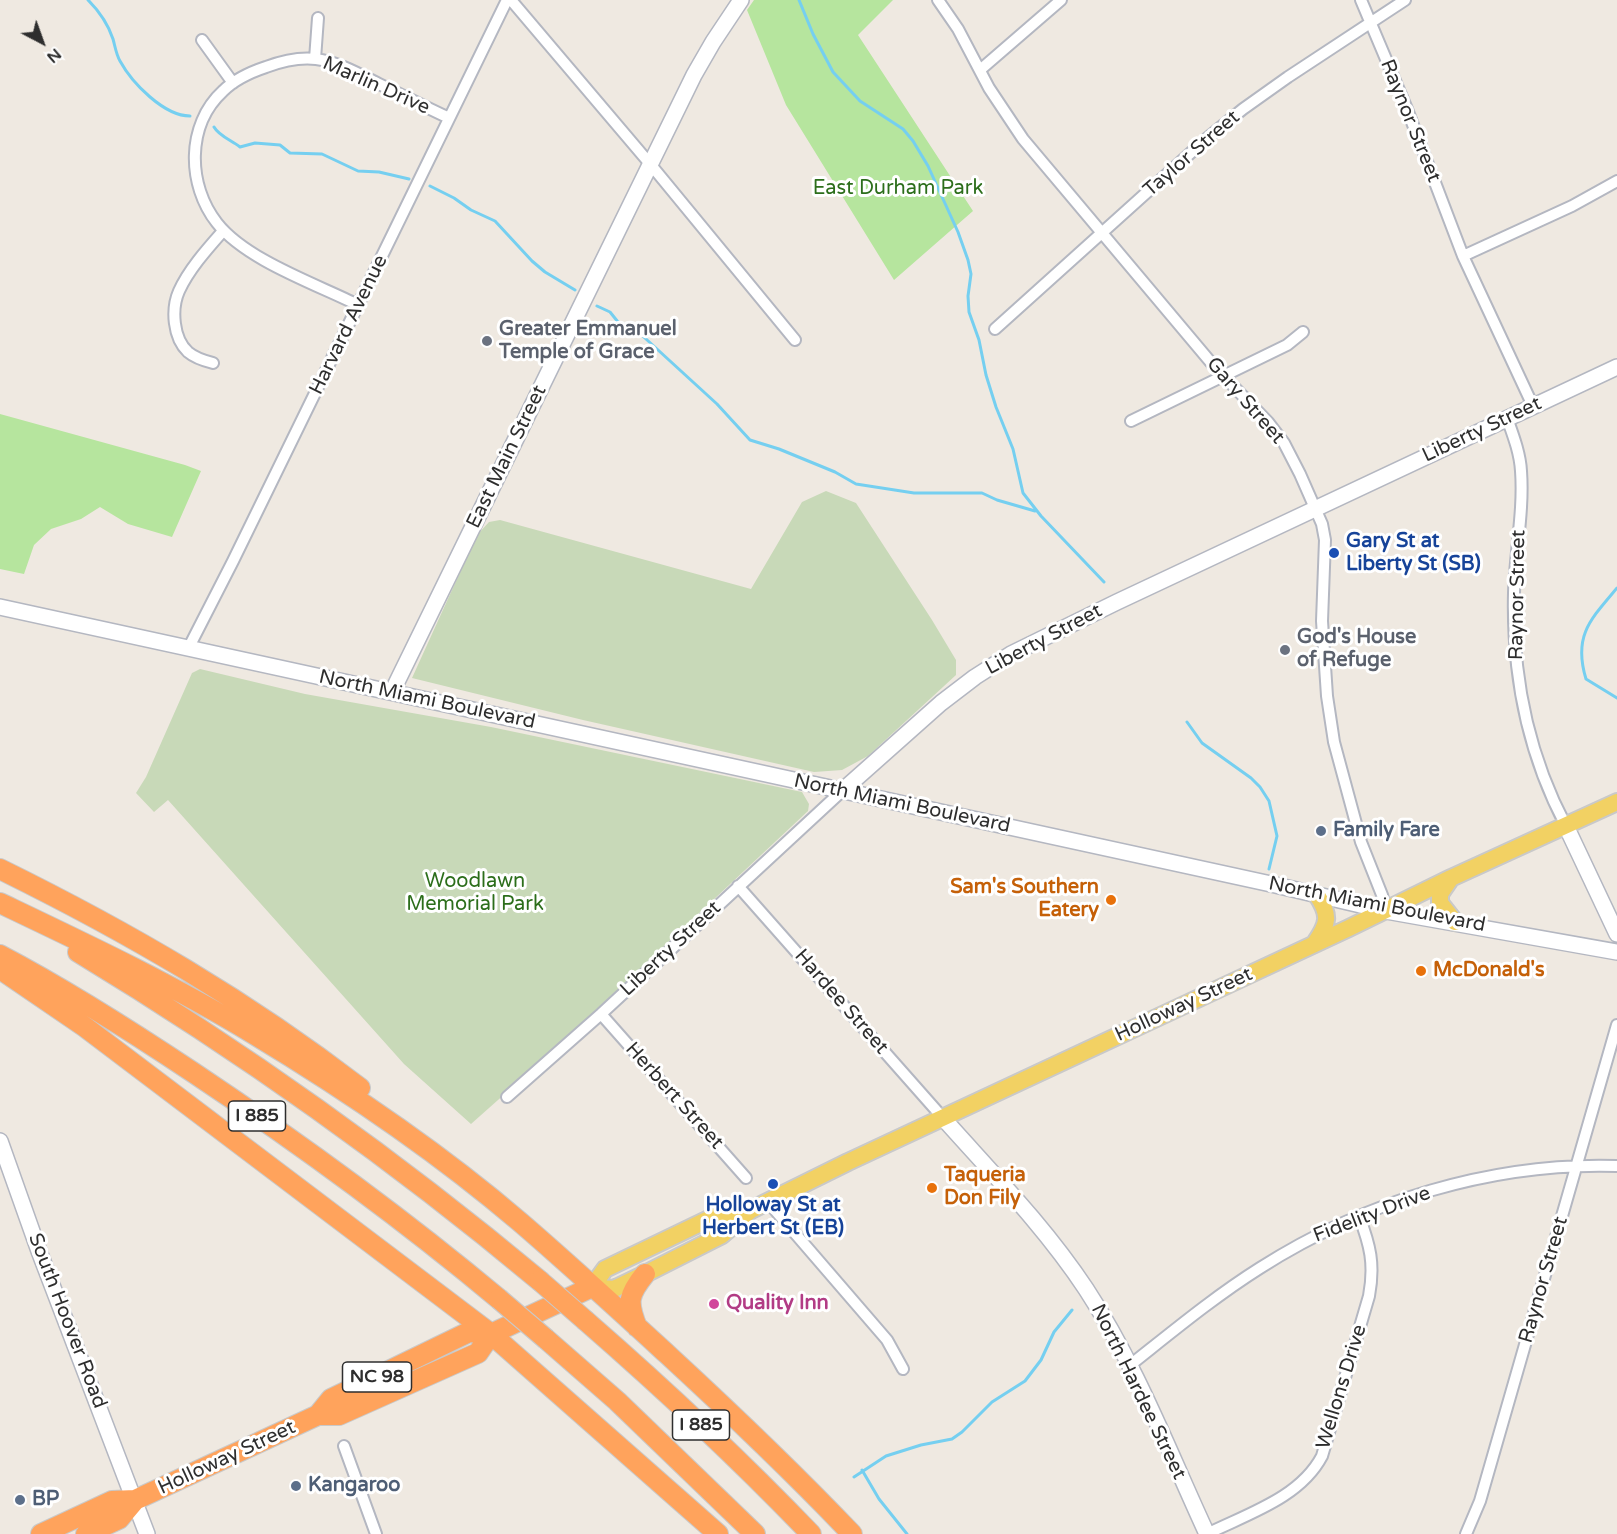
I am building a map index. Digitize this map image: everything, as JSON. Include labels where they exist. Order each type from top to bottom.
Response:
[{"type":"highway","points":[[0,870],[144,944],[254,1011],[302,1044],[386,1109],[445,1164]]},
{"type":"highway","points":[[0,904],[129,964],[212,1009],[331,1083],[445,1164],[519,1221],[637,1327],[799,1479],[852,1534]]},
{"type":"highway","name":"I 885","points":[[0,904],[261,1069],[404,1172],[488,1237],[644,1371],[811,1534]]},
{"type":"highway","name":"I 885","points":[[0,955],[82,1002],[238,1102],[380,1204],[499,1299],[617,1401],[755,1534]]},
{"type":"highway","points":[[0,969],[129,1059],[491,1334],[718,1534]]},
{"type":"highway","points":[[637,1327],[631,1312],[631,1297],[645,1274]]},
{"type":"highway","name":"Holloway Street","points":[[41,1534],[112,1501],[135,1500],[318,1415],[331,1399],[469,1332],[491,1334],[592,1287]]},
{"type":"highway","points":[[440,1297],[451,1316],[450,1327],[441,1345]]},
{"type":"highway","name":"Holloway Street","points":[[318,1415],[339,1416],[478,1353],[491,1334]]},
{"type":"highway","name":"Holloway Street","points":[[86,1534],[119,1519],[135,1500]]},
{"type":"main road","name":"Holloway Street","points":[[592,1287],[614,1289],[722,1235],[752,1210],[768,1202],[1386,911],[1450,878],[1617,802]]},
{"type":"main road","points":[[1450,878],[1440,894],[1440,903],[1455,922]]},
{"type":"main road","points":[[1316,944],[1325,927],[1327,915],[1317,894]]},
{"type":"main road","name":"Holloway Street","points":[[592,1287],[605,1269],[713,1217],[752,1210]]},
{"type":"street","name":"Harvard Avenue","points":[[188,649],[448,118],[509,0]]},
{"type":"street","points":[[509,0],[651,165],[795,340]]},
{"type":"street","name":"East Main Street","points":[[392,692],[694,75],[741,0]]},
{"type":"street","name":"Gary Street","points":[[938,0],[958,29],[980,70],[1023,139],[1223,376],[1268,422],[1284,443],[1316,509],[1325,540],[1322,621],[1324,669],[1331,721],[1339,765],[1361,842],[1386,911]]},
{"type":"street","points":[[980,70],[1061,0]]},
{"type":"street","name":"Raynor Street","points":[[1361,0],[1407,109],[1463,256],[1533,406]]},
{"type":"street","name":"Taylor Street","points":[[994,329],[1205,140],[1243,109],[1405,0]]},
{"type":"street","points":[[315,59],[318,18]]},
{"type":"street","points":[[202,40],[233,82]]},
{"type":"street","name":"Marlin Drive","points":[[358,305],[256,256],[223,231],[209,212],[201,195],[195,167],[195,145],[206,112],[233,82],[252,72],[279,62],[315,59],[356,73],[448,118]]},
{"type":"street","points":[[1463,256],[1553,215],[1617,181]]},
{"type":"street","points":[[213,363],[189,353],[182,344],[176,330],[175,308],[184,281],[223,231]]},
{"type":"street","points":[[1131,421],[1287,345],[1303,332]]},
{"type":"street","name":"Liberty Street","points":[[507,1097],[601,1014],[842,791],[941,703],[975,677],[1011,654],[1057,630],[1617,367]]},
{"type":"street","name":"Raynor Street","points":[[1507,418],[1522,472],[1514,594],[1515,661],[1522,700],[1533,746],[1554,802],[1617,934]]},
{"type":"street","name":"North Miami Boulevard","points":[[0,607],[1317,894],[1386,911],[1617,952]]},
{"type":"street","name":"Hardee Street","points":[[738,886],[943,1118]]},
{"type":"street","name":"Herbert Street","points":[[601,1014],[746,1178]]},
{"type":"street","name":"Raynor Street","points":[[1466,1534],[1480,1501],[1617,1025]]},
{"type":"street","name":"North Hardee Street","points":[[943,1118],[1032,1218],[1067,1262],[1103,1316],[1130,1366],[1207,1534]]},
{"type":"street","name":"South Hoover Road","points":[[0,1142],[147,1534]]},
{"type":"street","name":"Fidelity Drive","points":[[1130,1366],[1215,1299],[1261,1267],[1325,1231],[1359,1216],[1396,1202],[1458,1184],[1507,1174],[1576,1165],[1617,1166]]},
{"type":"street","points":[[768,1202],[887,1340],[903,1369]]},
{"type":"street","name":"Wellons Drive","points":[[1207,1534],[1296,1488],[1312,1472],[1322,1456],[1373,1279],[1370,1251],[1359,1216]]},
{"type":"street","points":[[344,1446],[376,1534]]},
{"type":"green space","name":"East Durham Park","points":[[754,0],[893,0],[858,35],[973,211],[894,280],[786,105],[747,10]]},
{"type":"green space","points":[[0,414],[201,471],[172,537],[128,524],[100,507],[81,519],[51,529],[34,545],[24,574],[0,569]]},
{"type":"green space","points":[[826,491],[856,503],[956,660],[956,675],[868,756],[842,770],[814,772],[583,720],[412,678],[477,535],[489,522],[500,520],[751,589],[802,502]]},
{"type":"green space","name":"Woodlawn Memorial Park","points":[[200,669],[305,694],[491,727],[802,792],[809,804],[808,811],[534,1068],[471,1124],[404,1064],[168,800],[154,812],[136,793],[146,777],[192,673]]},
{"type":"waterway","points":[[88,0],[106,23],[119,58],[132,79],[160,104],[180,115],[190,116]]},
{"type":"waterway","points":[[799,0],[813,34],[833,72],[860,101],[903,129],[928,166],[968,260],[971,274],[968,296],[969,312],[979,340],[986,375],[996,407],[1013,449],[1023,493],[1041,516],[1104,582]]},
{"type":"waterway","points":[[214,127],[240,147],[255,143],[280,145],[290,153],[322,154],[358,171],[379,172],[409,179]]},
{"type":"waterway","points":[[430,186],[495,221],[532,261],[545,272],[575,290]]},
{"type":"waterway","points":[[597,306],[610,312],[618,322],[634,328],[717,404],[750,440],[835,472],[856,484],[914,493],[982,493],[997,500],[1035,511]]},
{"type":"waterway","points":[[1617,588],[1586,629],[1582,651],[1582,664],[1586,679],[1617,698]]},
{"type":"waterway","points":[[1187,722],[1202,743],[1251,778],[1269,801],[1277,836],[1269,869]]},
{"type":"waterway","points":[[854,1477],[886,1456],[921,1445],[952,1439],[962,1432],[992,1402],[1025,1381],[1041,1360],[1054,1332],[1072,1310]]},
{"type":"waterway","points":[[862,1470],[879,1499],[907,1534]]},
{"type":"place","name":"Greater Emmanuel Temple of Grace","points":[[487,341]]},
{"type":"place","name":"Gary St at Liberty St (SB)","points":[[1334,553]]},
{"type":"place","name":"God's House of Refuge","points":[[1285,650]]},
{"type":"place","name":"Family Fare","points":[[1321,831]]},
{"type":"place","name":"Sam's Southern Eatery","points":[[1111,900]]},
{"type":"place","name":"McDonald's","points":[[1421,971]]},
{"type":"place","name":"Holloway St at Herbert St (EB)","points":[[773,1184]]},
{"type":"place","name":"Taqueria Don Fily","points":[[932,1188]]},
{"type":"place","name":"Quality Inn","points":[[714,1304]]},
{"type":"place","name":"Kangaroo","points":[[296,1486]]},
{"type":"place","name":"BP","points":[[20,1500]]}]
